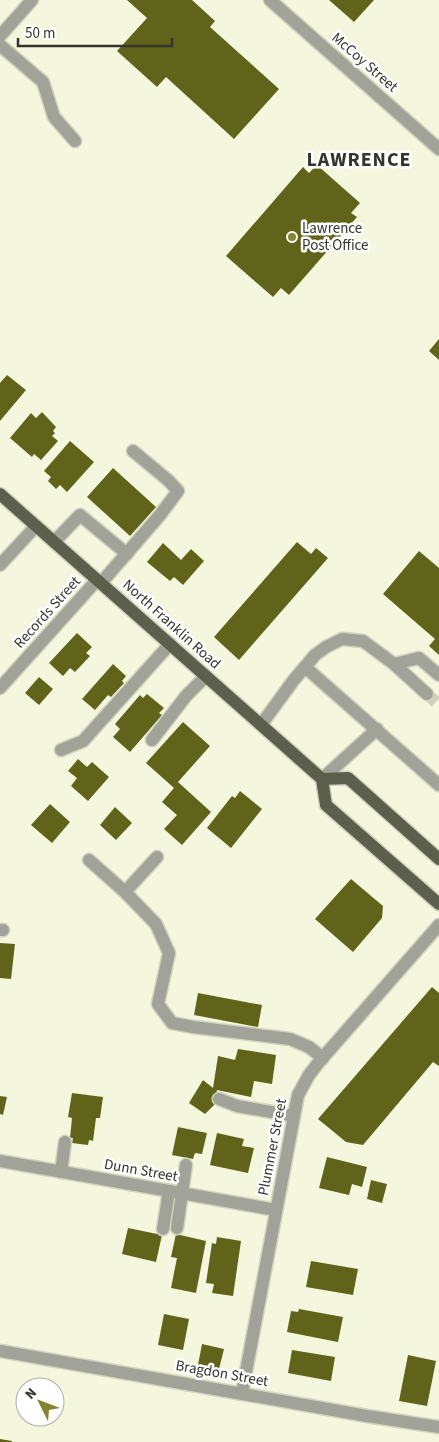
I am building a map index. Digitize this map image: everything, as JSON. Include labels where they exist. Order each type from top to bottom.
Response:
[{"type":"main road","name":"North Franklin Road","points":[[0,494],[322,779]]},
{"type":"main road","points":[[439,859],[348,778],[322,779],[326,805],[439,904]]},
{"type":"street","points":[[0,36],[32,0]]},
{"type":"street","name":"McCoy Street","points":[[270,0],[439,149]]},
{"type":"street","points":[[0,44],[43,82],[54,117],[75,141]]},
{"type":"street","name":"Records Street","points":[[0,688],[127,554],[160,516],[178,491],[133,451]]},
{"type":"street","points":[[54,542],[80,515],[127,554]]},
{"type":"street","points":[[0,565],[36,526]]},
{"type":"street","points":[[261,725],[293,681],[315,656],[326,646],[342,639],[363,641],[394,664],[427,694]]},
{"type":"street","points":[[61,750],[83,741],[170,644]]},
{"type":"street","points":[[394,664],[419,658],[439,675]]},
{"type":"street","points":[[305,667],[439,785]]},
{"type":"street","points":[[152,740],[186,696],[206,676]]},
{"type":"street","points":[[322,779],[377,729]]},
{"type":"street","points":[[125,892],[158,857]]},
{"type":"street","points":[[89,860],[125,892],[156,924],[169,953],[158,1004],[172,1023],[290,1039],[310,1047],[323,1058]]},
{"type":"street","name":"Plummer Street","points":[[242,1393],[298,1095],[323,1058],[439,925]]},
{"type":"street","points":[[219,1099],[237,1106],[294,1116]]},
{"type":"street","points":[[61,1172],[65,1142]]},
{"type":"street","name":"Dunn Street","points":[[0,1161],[276,1210]]},
{"type":"street","points":[[163,1229],[186,1164]]},
{"type":"street","points":[[175,1193],[177,1228]]},
{"type":"street","name":"Bragdon Street","points":[[0,1351],[366,1416],[439,1427]]},
{"type":"building","points":[[127,0],[192,0],[215,21],[210,27],[279,89],[234,139],[166,77],[157,87],[117,51],[147,18]]},
{"type":"building","points":[[329,0],[374,0],[354,22]]},
{"type":"building","points":[[317,165],[360,203],[351,213],[357,217],[289,295],[281,288],[273,297],[226,256],[303,167],[309,173]]},
{"type":"building","points":[[439,339],[439,360],[429,351]]},
{"type":"building","points":[[7,375],[26,390],[0,421],[0,383]]},
{"type":"building","points":[[42,412],[56,427],[53,431],[55,433],[52,436],[58,441],[41,460],[34,454],[32,457],[10,438],[31,413],[36,418]]},
{"type":"building","points":[[70,441],[94,462],[67,492],[60,485],[56,489],[48,481],[51,477],[44,471]]},
{"type":"building","points":[[113,468],[156,507],[130,536],[87,497]]},
{"type":"building","points":[[297,542],[311,554],[316,548],[328,558],[239,660],[214,637]]},
{"type":"building","points":[[163,543],[181,560],[191,549],[204,561],[183,585],[174,577],[170,581],[147,562]]},
{"type":"building","points":[[419,551],[439,568],[439,655],[429,646],[435,639],[383,594]]},
{"type":"building","points":[[77,633],[92,647],[86,653],[90,656],[75,672],[70,668],[63,676],[49,663]]},
{"type":"building","points":[[113,664],[126,676],[122,681],[124,683],[111,697],[108,695],[95,710],[82,699]]},
{"type":"building","points":[[39,677],[53,689],[39,705],[25,693]]},
{"type":"building","points":[[147,694],[164,708],[159,713],[162,715],[130,752],[113,737],[120,729],[115,724],[140,695],[143,698]]},
{"type":"building","points":[[183,722],[210,746],[178,782],[211,812],[182,845],[164,829],[177,815],[162,802],[174,788],[146,763]]},
{"type":"building","points":[[78,759],[87,767],[92,762],[109,777],[88,801],[71,786],[77,778],[68,771]]},
{"type":"building","points":[[240,791],[262,809],[231,848],[207,828],[232,796],[235,798]]},
{"type":"building","points":[[50,804],[70,822],[52,843],[31,825]]},
{"type":"building","points":[[115,807],[132,823],[116,840],[100,825]]},
{"type":"building","points":[[351,879],[383,906],[382,918],[353,952],[315,919]]},
{"type":"building","points":[[0,943],[15,944],[11,979],[0,978]]},
{"type":"building","points":[[432,987],[439,993],[439,1066],[433,1062],[363,1145],[346,1142],[318,1119]]},
{"type":"building","points":[[198,993],[262,1005],[258,1027],[194,1015]]},
{"type":"building","points":[[238,1049],[276,1055],[272,1084],[254,1081],[251,1097],[217,1090],[214,1105],[205,1114],[189,1103],[203,1080],[213,1088],[218,1056],[235,1060]]},
{"type":"building","points":[[72,1093],[103,1097],[100,1118],[96,1118],[93,1141],[89,1140],[88,1145],[72,1143],[73,1138],[70,1138],[72,1118],[68,1117]]},
{"type":"building","points":[[0,1096],[7,1097],[3,1115],[0,1114]]},
{"type":"building","points":[[178,1127],[207,1133],[202,1154],[195,1153],[193,1159],[172,1155]]},
{"type":"building","points":[[217,1133],[244,1139],[242,1146],[254,1148],[248,1173],[210,1165]]},
{"type":"building","points":[[327,1157],[367,1167],[362,1187],[352,1184],[349,1195],[319,1188]]},
{"type":"building","points":[[371,1180],[387,1184],[382,1203],[367,1199]]},
{"type":"building","points":[[128,1228],[162,1235],[156,1262],[122,1254]]},
{"type":"building","points":[[176,1234],[206,1241],[196,1293],[171,1288],[177,1258],[171,1257]]},
{"type":"building","points":[[217,1237],[241,1241],[233,1296],[212,1293],[214,1284],[206,1283],[212,1243],[216,1244]]},
{"type":"building","points":[[311,1261],[358,1269],[353,1295],[306,1287]]},
{"type":"building","points":[[299,1309],[343,1317],[338,1342],[287,1332],[291,1311],[298,1312]]},
{"type":"building","points":[[164,1314],[189,1319],[183,1350],[158,1345]]},
{"type":"building","points":[[202,1344],[224,1349],[219,1369],[198,1365]]},
{"type":"building","points":[[292,1350],[335,1357],[331,1381],[288,1373]]},
{"type":"building","points":[[408,1355],[436,1361],[427,1406],[399,1401]]},
{"type":"building","points":[[0,1439],[12,1441],[12,1442],[0,1442]]},
{"type":"tunnel","points":[[427,694],[439,705]]},
{"type":"place","name":"Lawrence Post Office","points":[[292,237]]},
{"type":"district","name":"LAWRENCE","points":[[359,159]]}]
